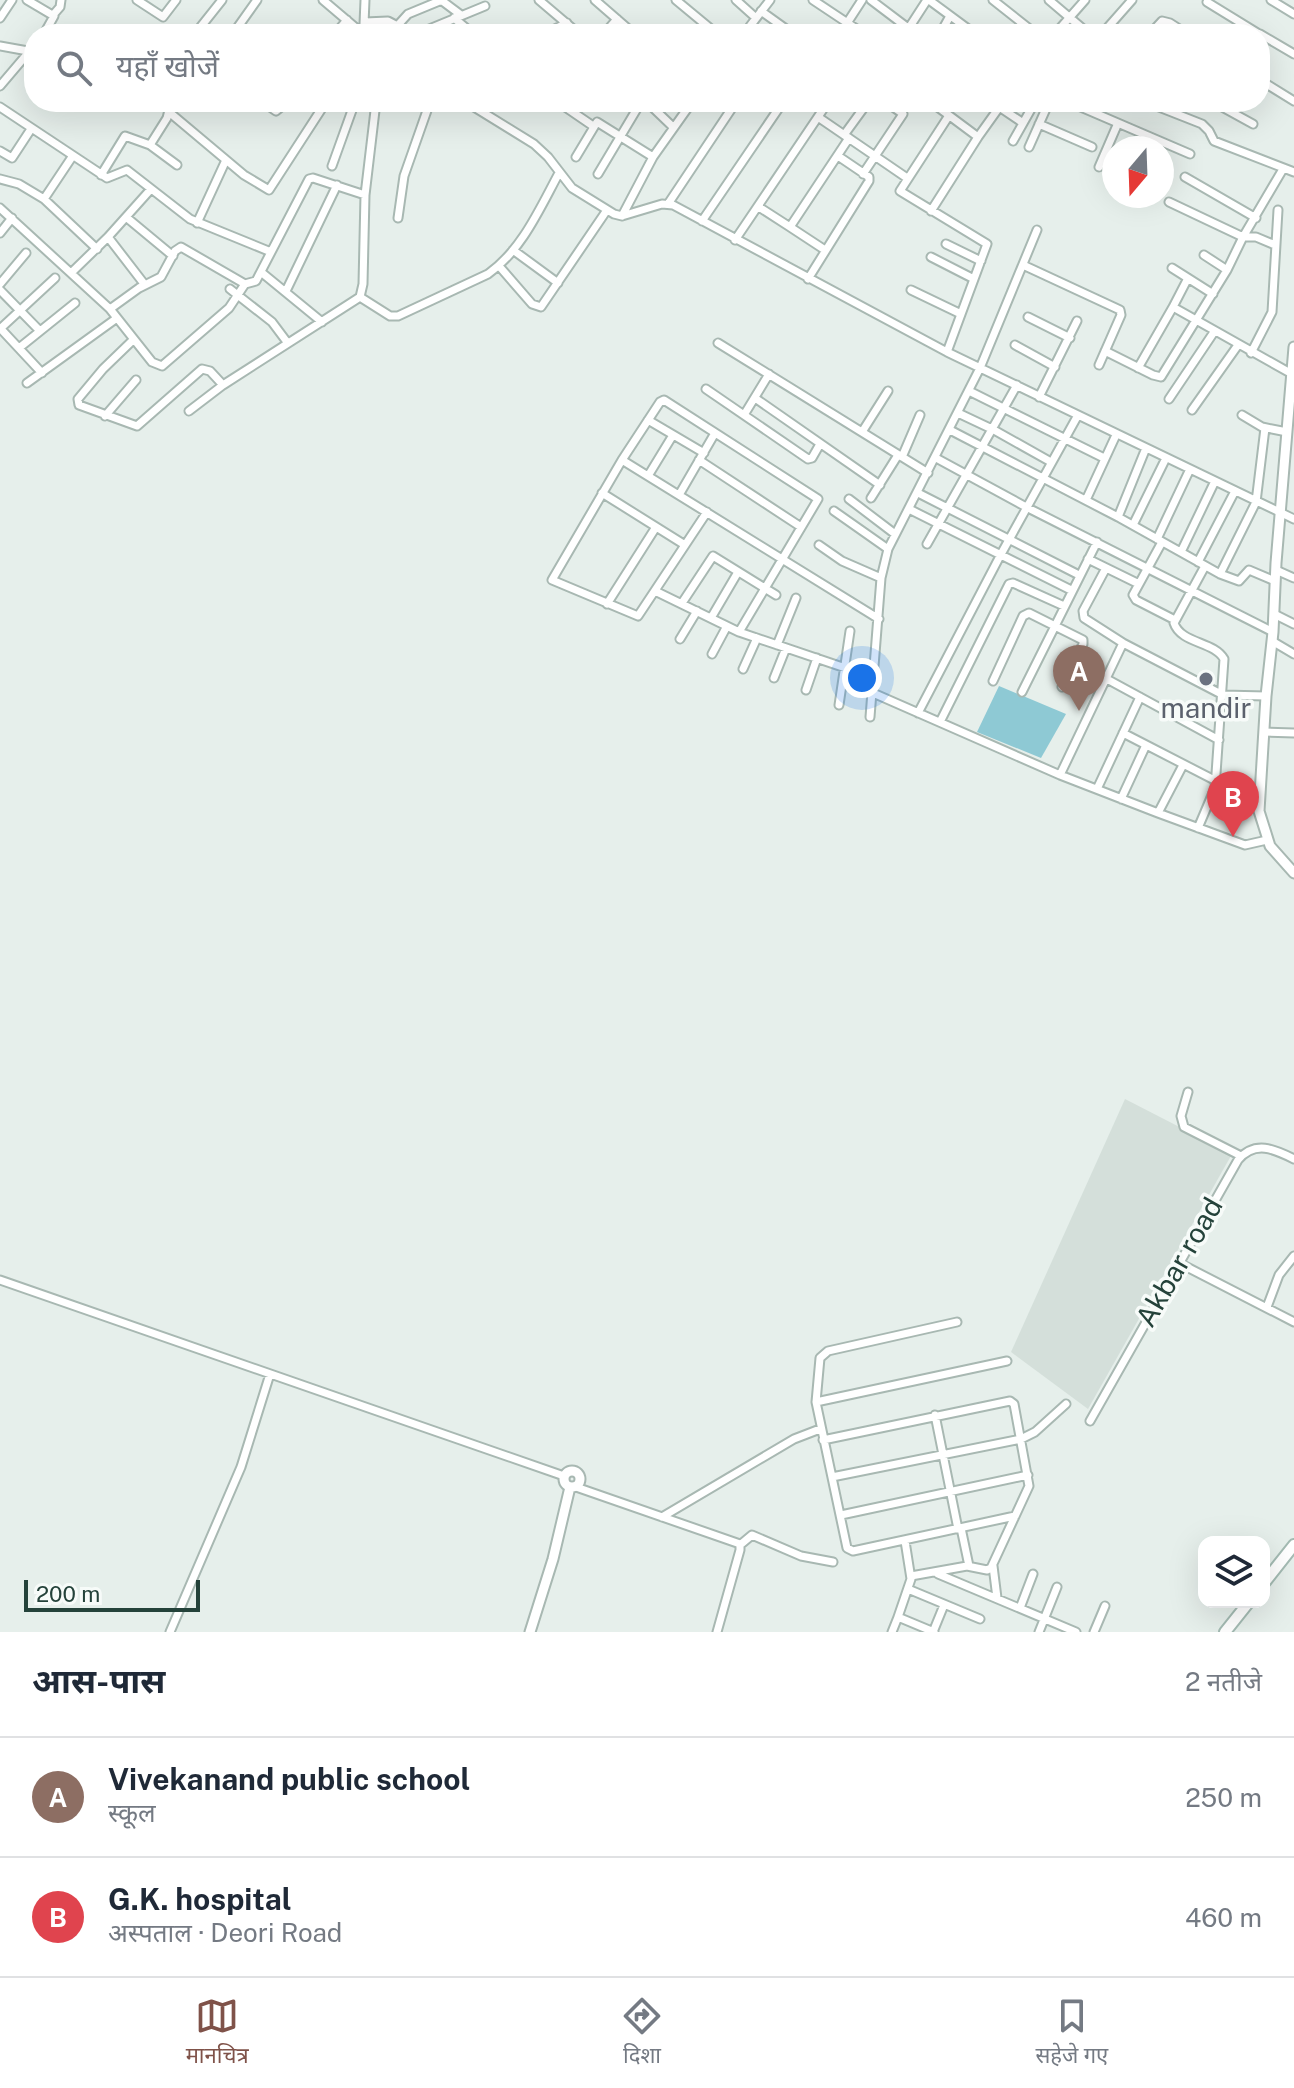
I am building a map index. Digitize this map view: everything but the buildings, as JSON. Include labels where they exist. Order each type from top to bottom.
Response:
[{"type":"main road","points":[[1270,1575],[1294,1545]]},
{"type":"main road","points":[[1225,1632],[1244,1608]]},
{"type":"street","points":[[0,18],[12,0]]},
{"type":"street","points":[[27,0],[53,15]]},
{"type":"street","points":[[50,24],[61,0]]},
{"type":"street","points":[[137,0],[163,17],[176,0]]},
{"type":"street","points":[[148,8],[154,0]]},
{"type":"street","points":[[203,24],[222,0]]},
{"type":"street","points":[[240,24],[257,0]]},
{"type":"street","points":[[323,0],[352,24]]},
{"type":"street","points":[[365,0],[365,22],[388,21],[396,24]]},
{"type":"street","points":[[399,24],[408,14],[442,0],[464,24]]},
{"type":"street","points":[[539,0],[567,23]]},
{"type":"street","points":[[595,0],[623,24]]},
{"type":"street","points":[[676,0],[705,24]]},
{"type":"street","points":[[736,0],[776,24]]},
{"type":"street","points":[[752,24],[770,0]]},
{"type":"street","points":[[813,0],[848,23],[862,0]]},
{"type":"street","points":[[871,0],[898,24]]},
{"type":"street","points":[[911,24],[928,0],[960,24]]},
{"type":"street","points":[[993,0],[1023,24]]},
{"type":"street","points":[[1049,0],[1077,24]]},
{"type":"street","points":[[1063,24],[1085,0]]},
{"type":"street","points":[[1111,24],[1132,0]]},
{"type":"street","points":[[1271,0],[1294,14]]},
{"type":"street","points":[[1207,2],[1241,23]]},
{"type":"street","points":[[440,24],[485,6]]},
{"type":"street","points":[[946,24],[950,16]]},
{"type":"street","points":[[613,24],[617,19]]},
{"type":"street","points":[[344,24],[347,20]]},
{"type":"street","points":[[1270,40],[1294,54]]},
{"type":"street","points":[[0,46],[24,48]]},
{"type":"street","points":[[0,86],[24,57]]},
{"type":"street","points":[[1270,86],[1294,101]]},
{"type":"street","points":[[0,121],[3,109],[108,179],[127,170],[197,223],[271,252]]},
{"type":"street","points":[[150,145],[169,112],[244,175],[269,190],[320,112]]},
{"type":"street","points":[[332,166],[351,112]]},
{"type":"street","points":[[189,411],[287,342],[360,297],[365,195],[375,112]]},
{"type":"street","points":[[398,218],[406,166],[426,112]]},
{"type":"street","points":[[482,112],[534,144],[572,188],[607,210],[622,216],[668,204],[947,352],[1294,519]]},
{"type":"street","points":[[573,112],[593,126]]},
{"type":"street","points":[[598,174],[637,112]]},
{"type":"street","points":[[656,112],[673,127]]},
{"type":"street","points":[[622,216],[653,157],[684,112]]},
{"type":"street","points":[[668,204],[729,112]]},
{"type":"street","points":[[702,221],[776,112]]},
{"type":"street","points":[[735,240],[821,112]]},
{"type":"street","points":[[790,227],[838,156],[862,112]]},
{"type":"street","points":[[863,174],[903,114],[901,112]]},
{"type":"street","points":[[942,112],[978,137]]},
{"type":"street","points":[[931,211],[993,112]]},
{"type":"street","points":[[1009,112],[1023,123]]},
{"type":"street","points":[[1013,141],[1029,112]]},
{"type":"street","points":[[1029,147],[1044,112]]},
{"type":"street","points":[[1092,112],[1190,154]]},
{"type":"street","points":[[1171,112],[1202,124],[1214,141],[1294,172]]},
{"type":"street","points":[[1231,112],[1253,124]]},
{"type":"street","points":[[818,117],[907,178]]},
{"type":"street","points":[[947,352],[986,242],[901,193],[901,188],[948,117]]},
{"type":"street","points":[[576,157],[597,122],[653,157]]},
{"type":"street","points":[[1099,167],[1118,123]]},
{"type":"street","points":[[1039,124],[1092,147]]},
{"type":"street","points":[[0,151],[12,158],[31,129]]},
{"type":"street","points":[[101,175],[125,136],[150,145],[177,165]]},
{"type":"street","points":[[808,279],[869,181],[838,156]]},
{"type":"street","points":[[44,199],[72,157]]},
{"type":"street","points":[[197,223],[226,160]]},
{"type":"street","points":[[1105,351],[1161,377],[1213,294],[1283,169]]},
{"type":"street","points":[[360,297],[390,316],[398,316],[475,281],[499,266],[513,250],[559,173]]},
{"type":"street","points":[[1185,177],[1256,218]]},
{"type":"street","points":[[0,179],[19,184],[44,199],[97,249]]},
{"type":"street","points":[[110,309],[161,277],[177,248],[184,247],[245,284],[255,283],[309,179],[365,195]]},
{"type":"street","points":[[286,291],[337,185]]},
{"type":"street","points":[[71,273],[151,189]]},
{"type":"street","points":[[1174,204],[1243,237],[1256,237],[1275,245]]},
{"type":"street","points":[[759,207],[825,250]]},
{"type":"street","points":[[0,208],[110,309],[155,365],[162,366],[217,320],[245,284]]},
{"type":"street","points":[[499,266],[532,304],[539,307],[607,210]]},
{"type":"street","points":[[1251,353],[1272,312],[1278,210]]},
{"type":"street","points":[[126,217],[173,256]]},
{"type":"street","points":[[0,233],[12,218]]},
{"type":"street","points":[[870,717],[881,578],[888,549],[980,368],[1037,230]]},
{"type":"street","points":[[108,237],[145,285]]},
{"type":"street","points":[[946,244],[981,261]]},
{"type":"street","points":[[513,250],[558,283]]},
{"type":"street","points":[[26,253],[0,287],[39,330]]},
{"type":"street","points":[[1204,255],[1227,270]]},
{"type":"street","points":[[931,257],[974,279]]},
{"type":"street","points":[[1023,265],[1120,310],[1121,315],[1099,365]]},
{"type":"street","points":[[1172,268],[1213,294]]},
{"type":"street","points":[[261,272],[322,322]]},
{"type":"street","points":[[42,373],[0,328],[55,278]]},
{"type":"street","points":[[1138,368],[1188,278]]},
{"type":"street","points":[[230,289],[272,322],[287,342]]},
{"type":"street","points":[[911,290],[961,314]]},
{"type":"street","points":[[19,348],[75,303]]},
{"type":"street","points":[[1173,307],[1292,374]]},
{"type":"street","points":[[1028,317],[1070,338]]},
{"type":"street","points":[[27,383],[117,318]]},
{"type":"street","points":[[1039,397],[1077,321]]},
{"type":"street","points":[[1169,399],[1214,332]]},
{"type":"street","points":[[133,340],[78,399],[81,407],[130,426],[139,425],[204,368],[223,385]]},
{"type":"street","points":[[718,343],[928,473]]},
{"type":"street","points":[[1015,345],[1055,367]]},
{"type":"street","points":[[1192,410],[1238,345]]},
{"type":"street","points":[[1294,347],[1259,803],[1267,840],[1294,873]]},
{"type":"street","points":[[744,415],[769,374]]},
{"type":"street","points":[[105,416],[136,380]]},
{"type":"street","points":[[927,544],[1017,385]]},
{"type":"street","points":[[706,389],[810,460],[820,444]]},
{"type":"street","points":[[862,432],[888,391]]},
{"type":"street","points":[[969,391],[1104,458]]},
{"type":"street","points":[[755,398],[880,485]]},
{"type":"street","points":[[707,512],[638,616],[554,582],[552,578],[622,460],[662,400],[818,499],[739,632]]},
{"type":"street","points":[[958,413],[1051,462]]},
{"type":"street","points":[[871,498],[900,456],[920,415]]},
{"type":"street","points":[[918,713],[1078,415]]},
{"type":"street","points":[[1242,415],[1265,428],[1287,432]]},
{"type":"street","points":[[648,420],[801,527]]},
{"type":"street","points":[[1220,574],[1256,502],[1265,428]]},
{"type":"street","points":[[950,430],[1220,574],[1239,581],[1249,570],[1294,578]]},
{"type":"street","points":[[679,495],[715,433]]},
{"type":"street","points":[[648,476],[673,435]]},
{"type":"street","points":[[1086,500],[1116,435]]},
{"type":"street","points":[[1118,517],[1146,448]]},
{"type":"street","points":[[936,458],[1191,591],[1272,636],[1294,654]]},
{"type":"street","points":[[1133,525],[1166,458]]},
{"type":"street","points":[[622,460],[879,619]]},
{"type":"street","points":[[1175,620],[1134,598],[1190,469]]},
{"type":"street","points":[[1181,552],[1215,481]]},
{"type":"street","points":[[1198,828],[1216,781],[1224,656],[1174,627],[1235,491]]},
{"type":"street","points":[[602,493],[685,545]]},
{"type":"street","points":[[918,493],[1079,575]]},
{"type":"street","points":[[849,499],[895,534]]},
{"type":"street","points":[[909,509],[1071,590]]},
{"type":"street","points":[[834,511],[888,549]]},
{"type":"street","points":[[607,604],[656,527]]},
{"type":"street","points":[[1022,692],[1097,542]]},
{"type":"street","points":[[819,545],[842,561],[881,578]]},
{"type":"street","points":[[682,603],[711,557],[776,595]]},
{"type":"street","points":[[1088,559],[1139,584]]},
{"type":"street","points":[[1106,568],[1082,614],[1123,643],[1223,695],[1266,696]]},
{"type":"street","points":[[711,618],[738,572]]},
{"type":"street","points":[[940,722],[1009,584],[1013,583],[1064,606]]},
{"type":"street","points":[[655,591],[739,632],[875,678]]},
{"type":"street","points":[[774,678],[796,598]]},
{"type":"street","points":[[680,639],[697,611]]},
{"type":"street","points":[[993,681],[1026,614],[1083,642],[1062,687]]},
{"type":"street","points":[[1274,614],[1294,624]]},
{"type":"street","points":[[712,654],[727,626]]},
{"type":"street","points":[[839,705],[850,631]]},
{"type":"street","points":[[743,669],[757,638]]},
{"type":"street","points":[[1060,775],[1123,643]]},
{"type":"street","points":[[806,690],[817,658]]},
{"type":"street","points":[[1105,678],[1219,740]]},
{"type":"street","points":[[873,693],[1060,775],[1198,828],[1247,845],[1267,840]]},
{"type":"street","points":[[1097,789],[1140,697]]},
{"type":"street","points":[[1264,732],[1294,733]]},
{"type":"street","points":[[1123,733],[1259,803]]},
{"type":"street","points":[[1121,799],[1146,745]]},
{"type":"street","points":[[1158,813],[1183,765]]},
{"type":"street","points":[[1188,1092],[1181,1116],[1182,1125],[1241,1156],[1248,1150],[1267,1147],[1294,1159]]},
{"type":"street","name":"Akbar road","points":[[1090,1421],[1241,1156]]},
{"type":"street","points":[[1267,1307],[1279,1275],[1294,1256]]},
{"type":"street","points":[[1179,1263],[1294,1322]]},
{"type":"street","points":[[0,1280],[564,1476]]},
{"type":"street","points":[[957,1322],[824,1352],[818,1362],[816,1402],[820,1429],[847,1548],[851,1551],[905,1541],[1015,1516]]},
{"type":"street","points":[[816,1402],[1007,1361]]},
{"type":"street","points":[[170,1632],[241,1467],[270,1374]]},
{"type":"street","points":[[823,1440],[1010,1401],[1016,1406],[1028,1489],[993,1566],[997,1598]]},
{"type":"street","points":[[832,1477],[1021,1439],[1035,1432],[1066,1404]]},
{"type":"street","points":[[935,1415],[969,1566]]},
{"type":"street","points":[[662,1517],[794,1439],[820,1429]]},
{"type":"street","points":[[530,1632],[573,1487],[581,1481],[578,1473],[571,1470],[564,1476]]},
{"type":"street","points":[[841,1515],[1028,1475]]},
{"type":"street","points":[[564,1476],[564,1481],[573,1487],[740,1545]]},
{"type":"street","points":[[717,1632],[740,1545],[752,1535],[801,1556],[833,1562]]},
{"type":"street","points":[[892,1632],[911,1576],[905,1541]]},
{"type":"street","points":[[911,1576],[969,1566],[987,1570],[993,1566]]},
{"type":"street","points":[[936,1573],[1076,1632]]},
{"type":"street","points":[[1020,1608],[1033,1574]]},
{"type":"street","points":[[1039,1632],[1057,1587]]},
{"type":"street","points":[[908,1589],[980,1619]]},
{"type":"street","points":[[898,1617],[933,1632],[944,1605]]},
{"type":"street","points":[[1094,1632],[1105,1606]]},
{"type":"shaded area","points":[[1125,1099],[1232,1154],[1088,1409],[1011,1352]]},
{"type":"water","points":[[999,686],[1066,714],[1041,758],[977,732]]},
{"type":"place","name":"mandir","points":[[1206,679]]},
{"type":"place","name":"Vivekanand public school","points":[[1079,711]]},
{"type":"place","name":"G.K. hospital","points":[[1233,837]]}]
